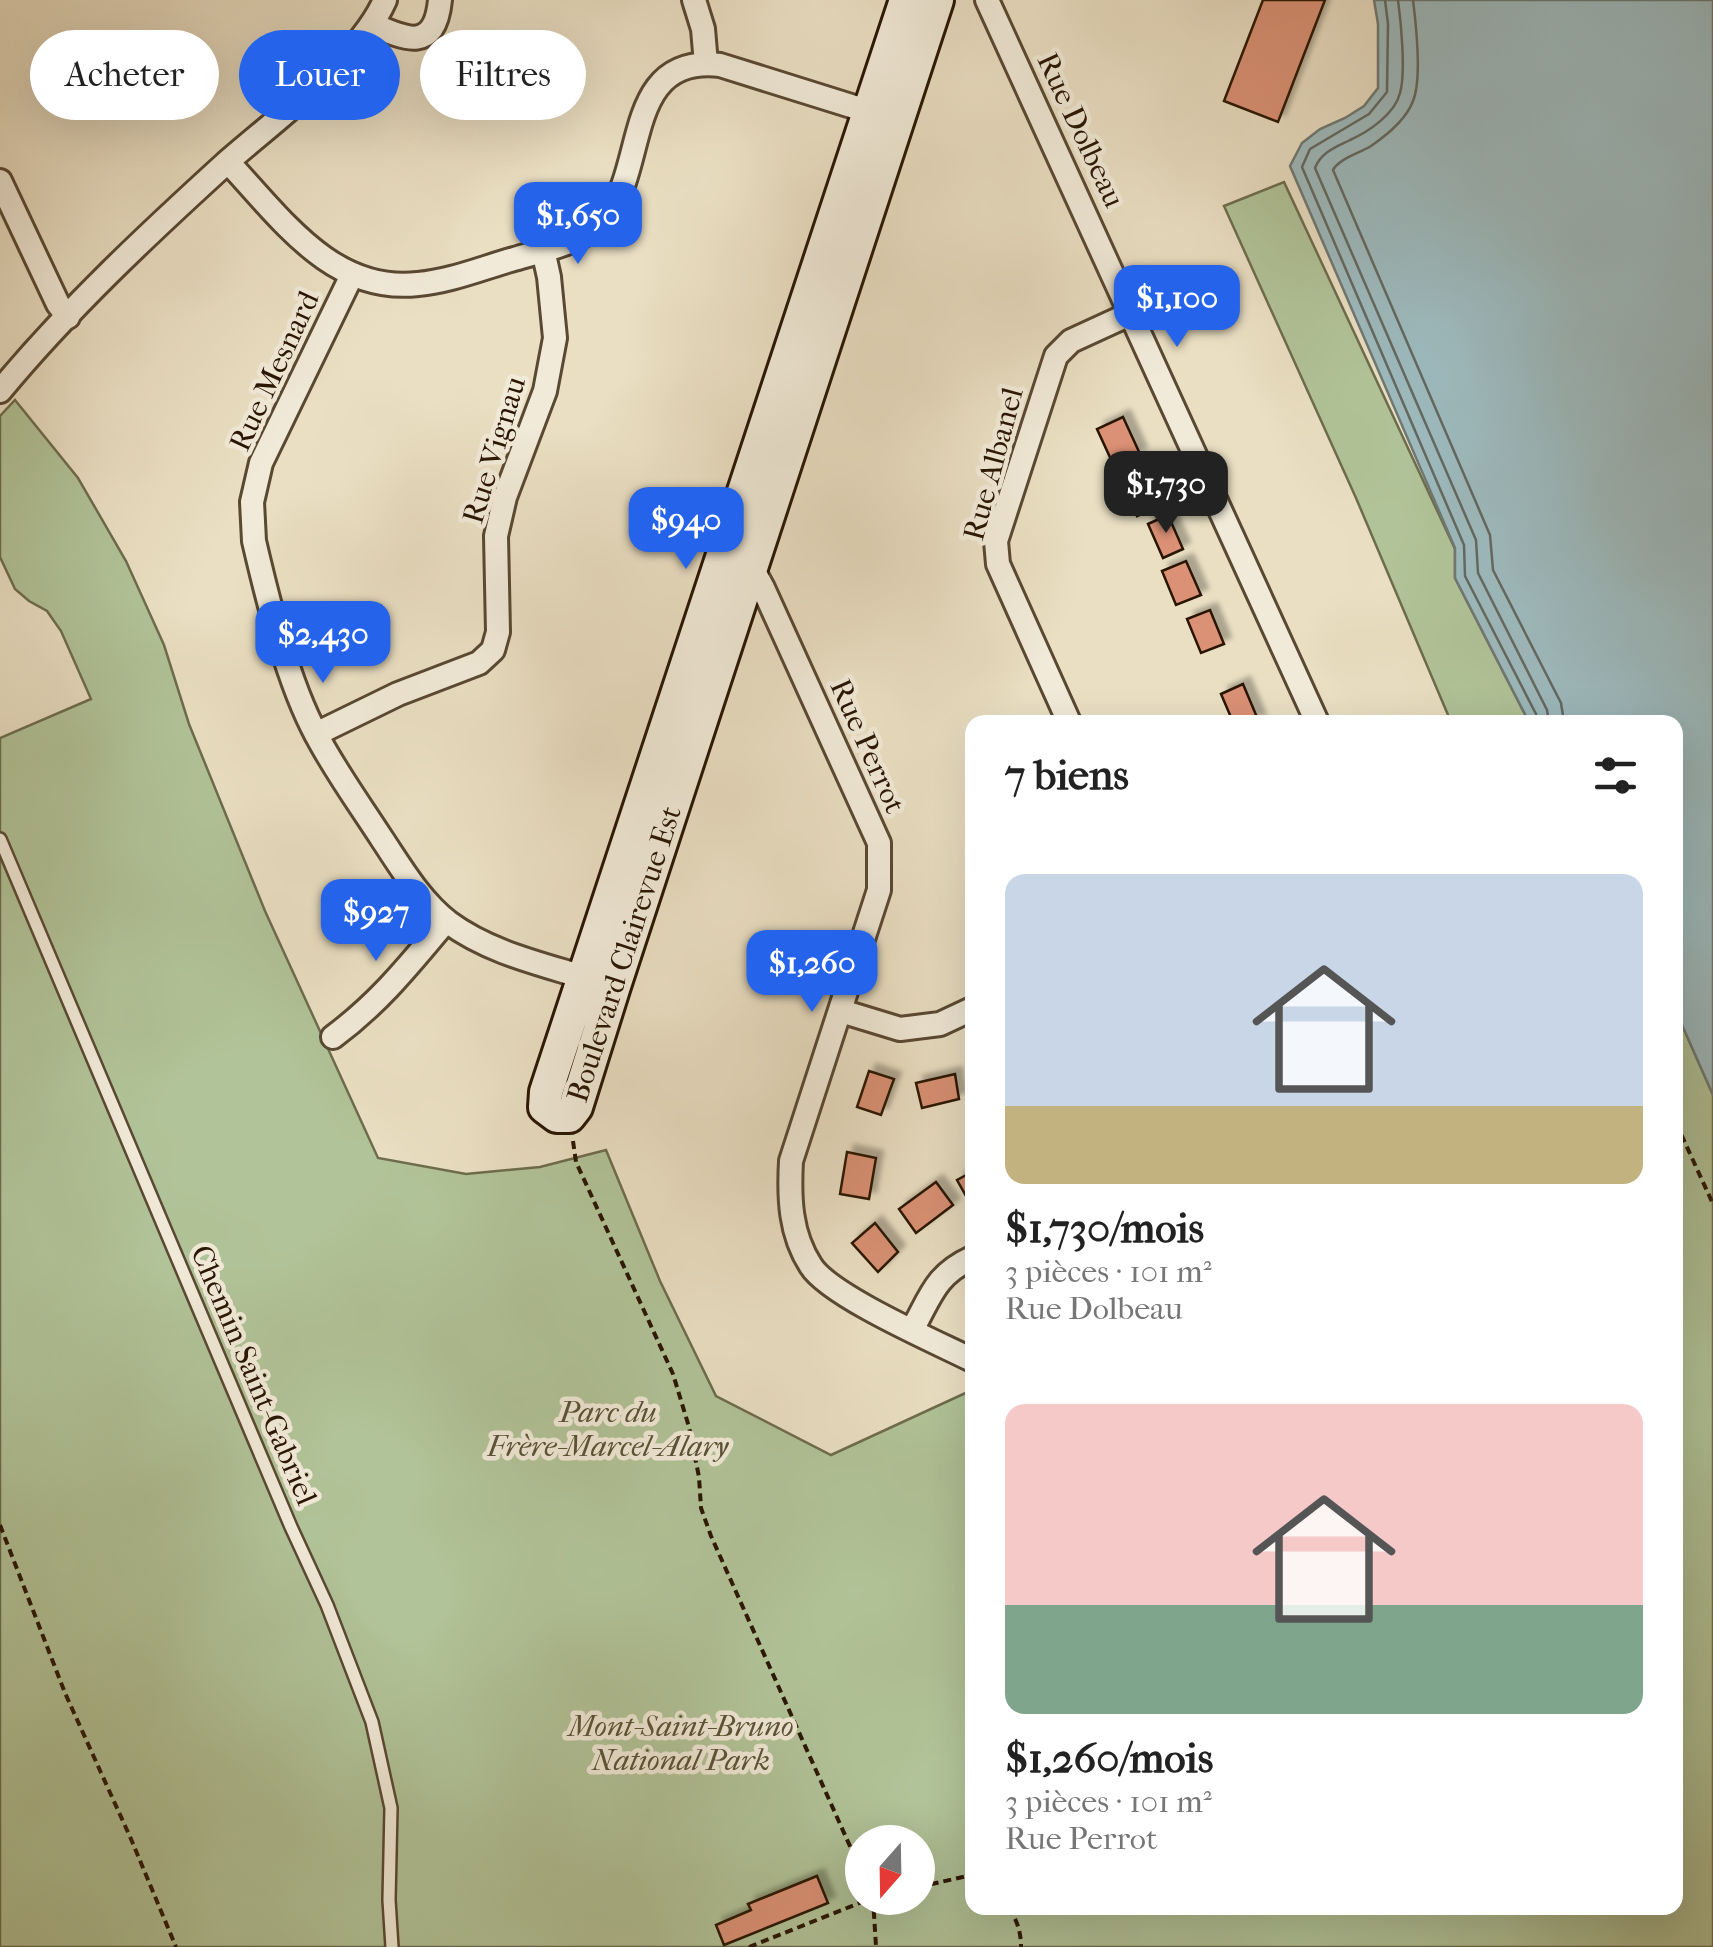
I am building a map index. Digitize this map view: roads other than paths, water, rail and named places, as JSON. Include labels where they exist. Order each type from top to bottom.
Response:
[{"type":"street","points":[[0,391],[141,242],[341,60],[372,24],[385,0]]},
{"type":"street","points":[[372,24],[403,38],[418,38],[434,25],[440,0]]},
{"type":"street","points":[[694,0],[703,29],[706,64]]},
{"type":"street","name":"Boulevard Clairevue Est","points":[[569,1116],[552,1114],[544,1100],[599,982],[738,562],[883,116],[906,0]]},
{"type":"street","name":"Boulevard Clairevue Est","points":[[883,116],[937,0]]},
{"type":"street","name":"Rue Dolbeau","points":[[987,0],[1314,715]]},
{"type":"street","points":[[228,162],[307,245],[334,266],[379,284],[416,285],[584,235],[607,216],[622,188],[638,126],[654,92],[679,71],[706,64],[728,68],[883,116]]},
{"type":"street","points":[[0,180],[58,304],[68,316]]},
{"type":"street","name":"Rue Vignau","points":[[316,734],[398,694],[479,664],[493,650],[498,632],[496,536],[505,498],[545,390],[555,338],[542,250]]},
{"type":"street","name":"Rue Mesnard","points":[[352,275],[261,463],[252,502],[257,554],[298,696],[316,734],[413,885],[446,920],[487,945],[599,982]]},
{"type":"street","name":"Rue Albanel","points":[[1067,715],[998,564],[996,541],[1056,356],[1070,342],[1132,313]]},
{"type":"street","name":"Rue Perrot","points":[[738,562],[879,844],[879,890],[791,1161],[789,1203],[798,1241],[812,1269],[835,1289],[965,1356]]},
{"type":"street","points":[[333,1037],[392,986],[446,920]]},
{"type":"street","points":[[840,1011],[900,1030],[940,1024],[965,1013]]},
{"type":"street","points":[[912,1330],[939,1280],[965,1262]]},
{"type":"lane","name":"Chemin Saint-Gabriel","points":[[0,838],[372,1722],[391,1808],[392,1947]]},
{"type":"water","points":[[1374,0],[1713,0],[1713,1095],[1683,1027],[1683,715],[1525,715],[1455,578],[1455,548],[1290,166],[1302,143],[1364,106],[1378,88]]},
{"type":"park label","name":"Parc du Frère-Marcel-Alary","points":[[608,1429]]},
{"type":"park label","name":"Mont-Saint-Bruno National Park","points":[[681,1743]]}]
